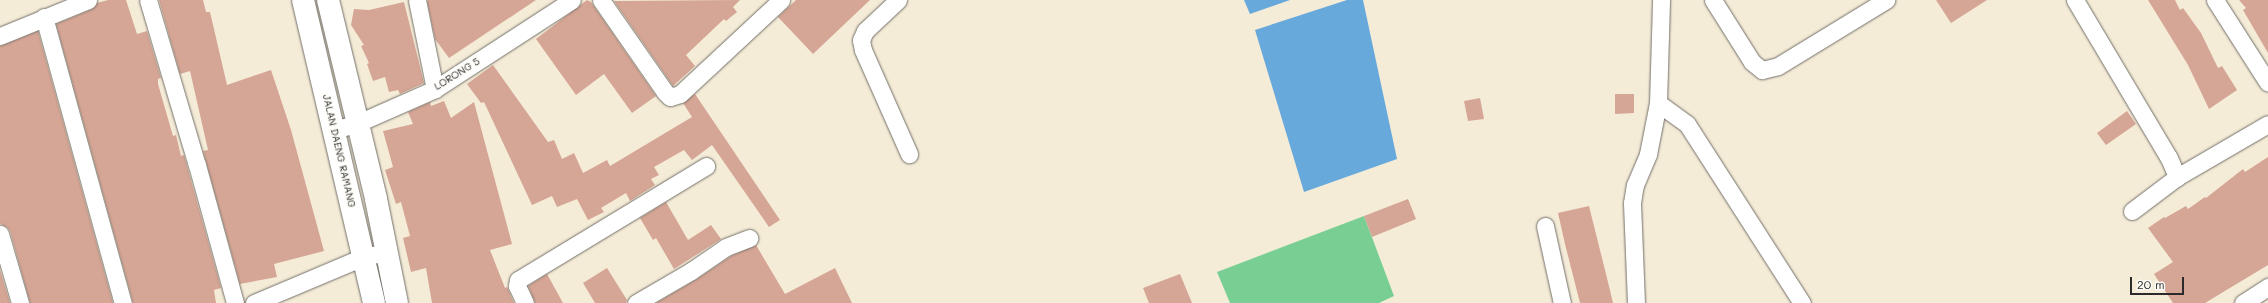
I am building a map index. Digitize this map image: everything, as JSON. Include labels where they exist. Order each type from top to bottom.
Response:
[{"type":"main road","name":"JALAN DAENG RAMANG","points":[[303,0],[374,303]]},
{"type":"main road","points":[[328,0],[358,123],[397,303]]},
{"type":"street","points":[[0,36],[88,0]]},
{"type":"street","points":[[148,0],[197,165],[235,303]]},
{"type":"street","points":[[417,0],[435,89]]},
{"type":"street","name":"LORONG 5","points":[[334,130],[358,123],[435,89],[572,0]]},
{"type":"street","points":[[602,0],[665,92],[670,97],[680,94],[781,0]]},
{"type":"street","points":[[898,0],[865,31],[861,40],[863,50],[909,154]]},
{"type":"street","points":[[1636,303],[1632,204],[1635,185],[1648,154],[1658,103],[1661,0]]},
{"type":"street","points":[[1713,0],[1752,62],[1762,70],[1778,66],[1886,0]]},
{"type":"street","points":[[2075,0],[2169,158],[2178,177]]},
{"type":"street","points":[[2215,0],[2268,83]]},
{"type":"street","points":[[44,18],[123,303]]},
{"type":"street","points":[[1658,103],[1681,119],[1691,130],[1802,303]]},
{"type":"street","points":[[2132,211],[2178,177],[2268,124]]},
{"type":"street","points":[[526,303],[517,286],[518,280],[706,166]]},
{"type":"street","points":[[1545,226],[1562,303]]},
{"type":"street","points":[[0,234],[20,303]]},
{"type":"street","points":[[636,303],[691,271],[726,247],[749,238]]},
{"type":"street","points":[[254,303],[363,257],[386,252]]},
{"type":"street","points":[[2243,303],[2268,287]]},
{"type":"green space","points":[[1364,216],[1394,296],[1379,303],[1230,303],[1217,272]]},
{"type":"water","points":[[1244,0],[1290,0],[1250,14]]},
{"type":"water","points":[[1347,0],[1363,0],[1397,159],[1304,192],[1255,30]]},
{"type":"building","points":[[108,0],[126,0],[137,34],[147,31],[161,78],[158,79],[158,84],[173,136],[176,135],[181,156],[184,155],[221,288],[214,290],[216,303],[133,303],[56,24],[92,9],[97,3]]},
{"type":"building","points":[[159,0],[203,0],[206,12],[210,12],[227,85],[271,70],[291,130],[324,251],[274,264],[277,277],[240,284],[203,151],[208,150],[190,71],[180,74]]},
{"type":"building","points":[[536,0],[449,58],[435,39],[427,1]]},
{"type":"building","points":[[587,0],[591,2],[656,96],[632,113],[604,74],[576,95],[536,39]]},
{"type":"building","points":[[740,0],[733,7],[737,12],[726,21],[724,19],[686,55],[695,66],[673,86],[614,1]]},
{"type":"building","points":[[796,0],[870,0],[813,54],[778,17]]},
{"type":"building","points":[[1936,0],[1987,0],[1951,23]]},
{"type":"building","points":[[2148,0],[2175,0],[2180,10],[2183,8],[2201,33],[2218,68],[2222,66],[2237,90],[2209,109],[2188,65]]},
{"type":"building","points":[[2239,0],[2268,0],[2268,53],[2243,10],[2246,8]]},
{"type":"building","points":[[404,2],[424,83],[400,94],[398,90],[389,92],[385,77],[373,81],[367,64],[369,63],[361,46],[364,45],[351,25],[354,9],[369,10]]},
{"type":"building","points":[[38,31],[113,303],[30,303],[10,231],[7,227],[0,224],[0,46]]},
{"type":"building","points":[[493,65],[548,142],[554,140],[562,159],[574,153],[583,173],[607,160],[610,166],[692,117],[683,103],[695,94],[780,220],[769,227],[712,145],[692,160],[684,150],[654,167],[659,175],[651,179],[655,185],[630,201],[626,193],[601,208],[604,212],[588,220],[577,199],[557,207],[552,196],[532,205],[484,102],[481,103],[467,84]]},
{"type":"building","points":[[1615,94],[1634,94],[1634,113],[1615,114]]},
{"type":"building","points":[[1480,98],[1484,119],[1468,121],[1464,101]]},
{"type":"building","points":[[444,101],[451,118],[474,102],[512,244],[490,250],[505,288],[507,287],[514,303],[432,303],[426,268],[411,272],[403,238],[410,236],[401,202],[396,204],[385,170],[393,167],[383,131],[413,124],[408,112],[430,102],[431,106]]},
{"type":"building","points":[[2127,111],[2136,124],[2106,145],[2097,133]]},
{"type":"building","points":[[2268,157],[2268,265],[2205,303],[2173,303],[2154,274],[2173,262],[2148,228],[2164,217],[2165,218],[2186,206],[2188,209],[2205,197],[2206,198],[2243,169],[2245,172]]},
{"type":"building","points":[[1408,199],[1416,219],[1372,237],[1364,216]]},
{"type":"building","points":[[666,202],[688,240],[711,225],[721,239],[674,269],[656,238],[653,240],[640,218]]},
{"type":"building","points":[[1589,206],[1613,303],[1580,303],[1565,244],[1558,213]]},
{"type":"building","points":[[756,245],[785,294],[835,268],[852,303],[656,303],[697,279],[731,256]]},
{"type":"building","points":[[607,268],[627,300],[626,303],[595,303],[583,283]]},
{"type":"building","points":[[0,270],[10,303],[0,303]]},
{"type":"building","points":[[547,274],[563,303],[535,303],[528,286]]},
{"type":"building","points":[[1180,274],[1192,303],[1149,303],[1143,288]]}]
